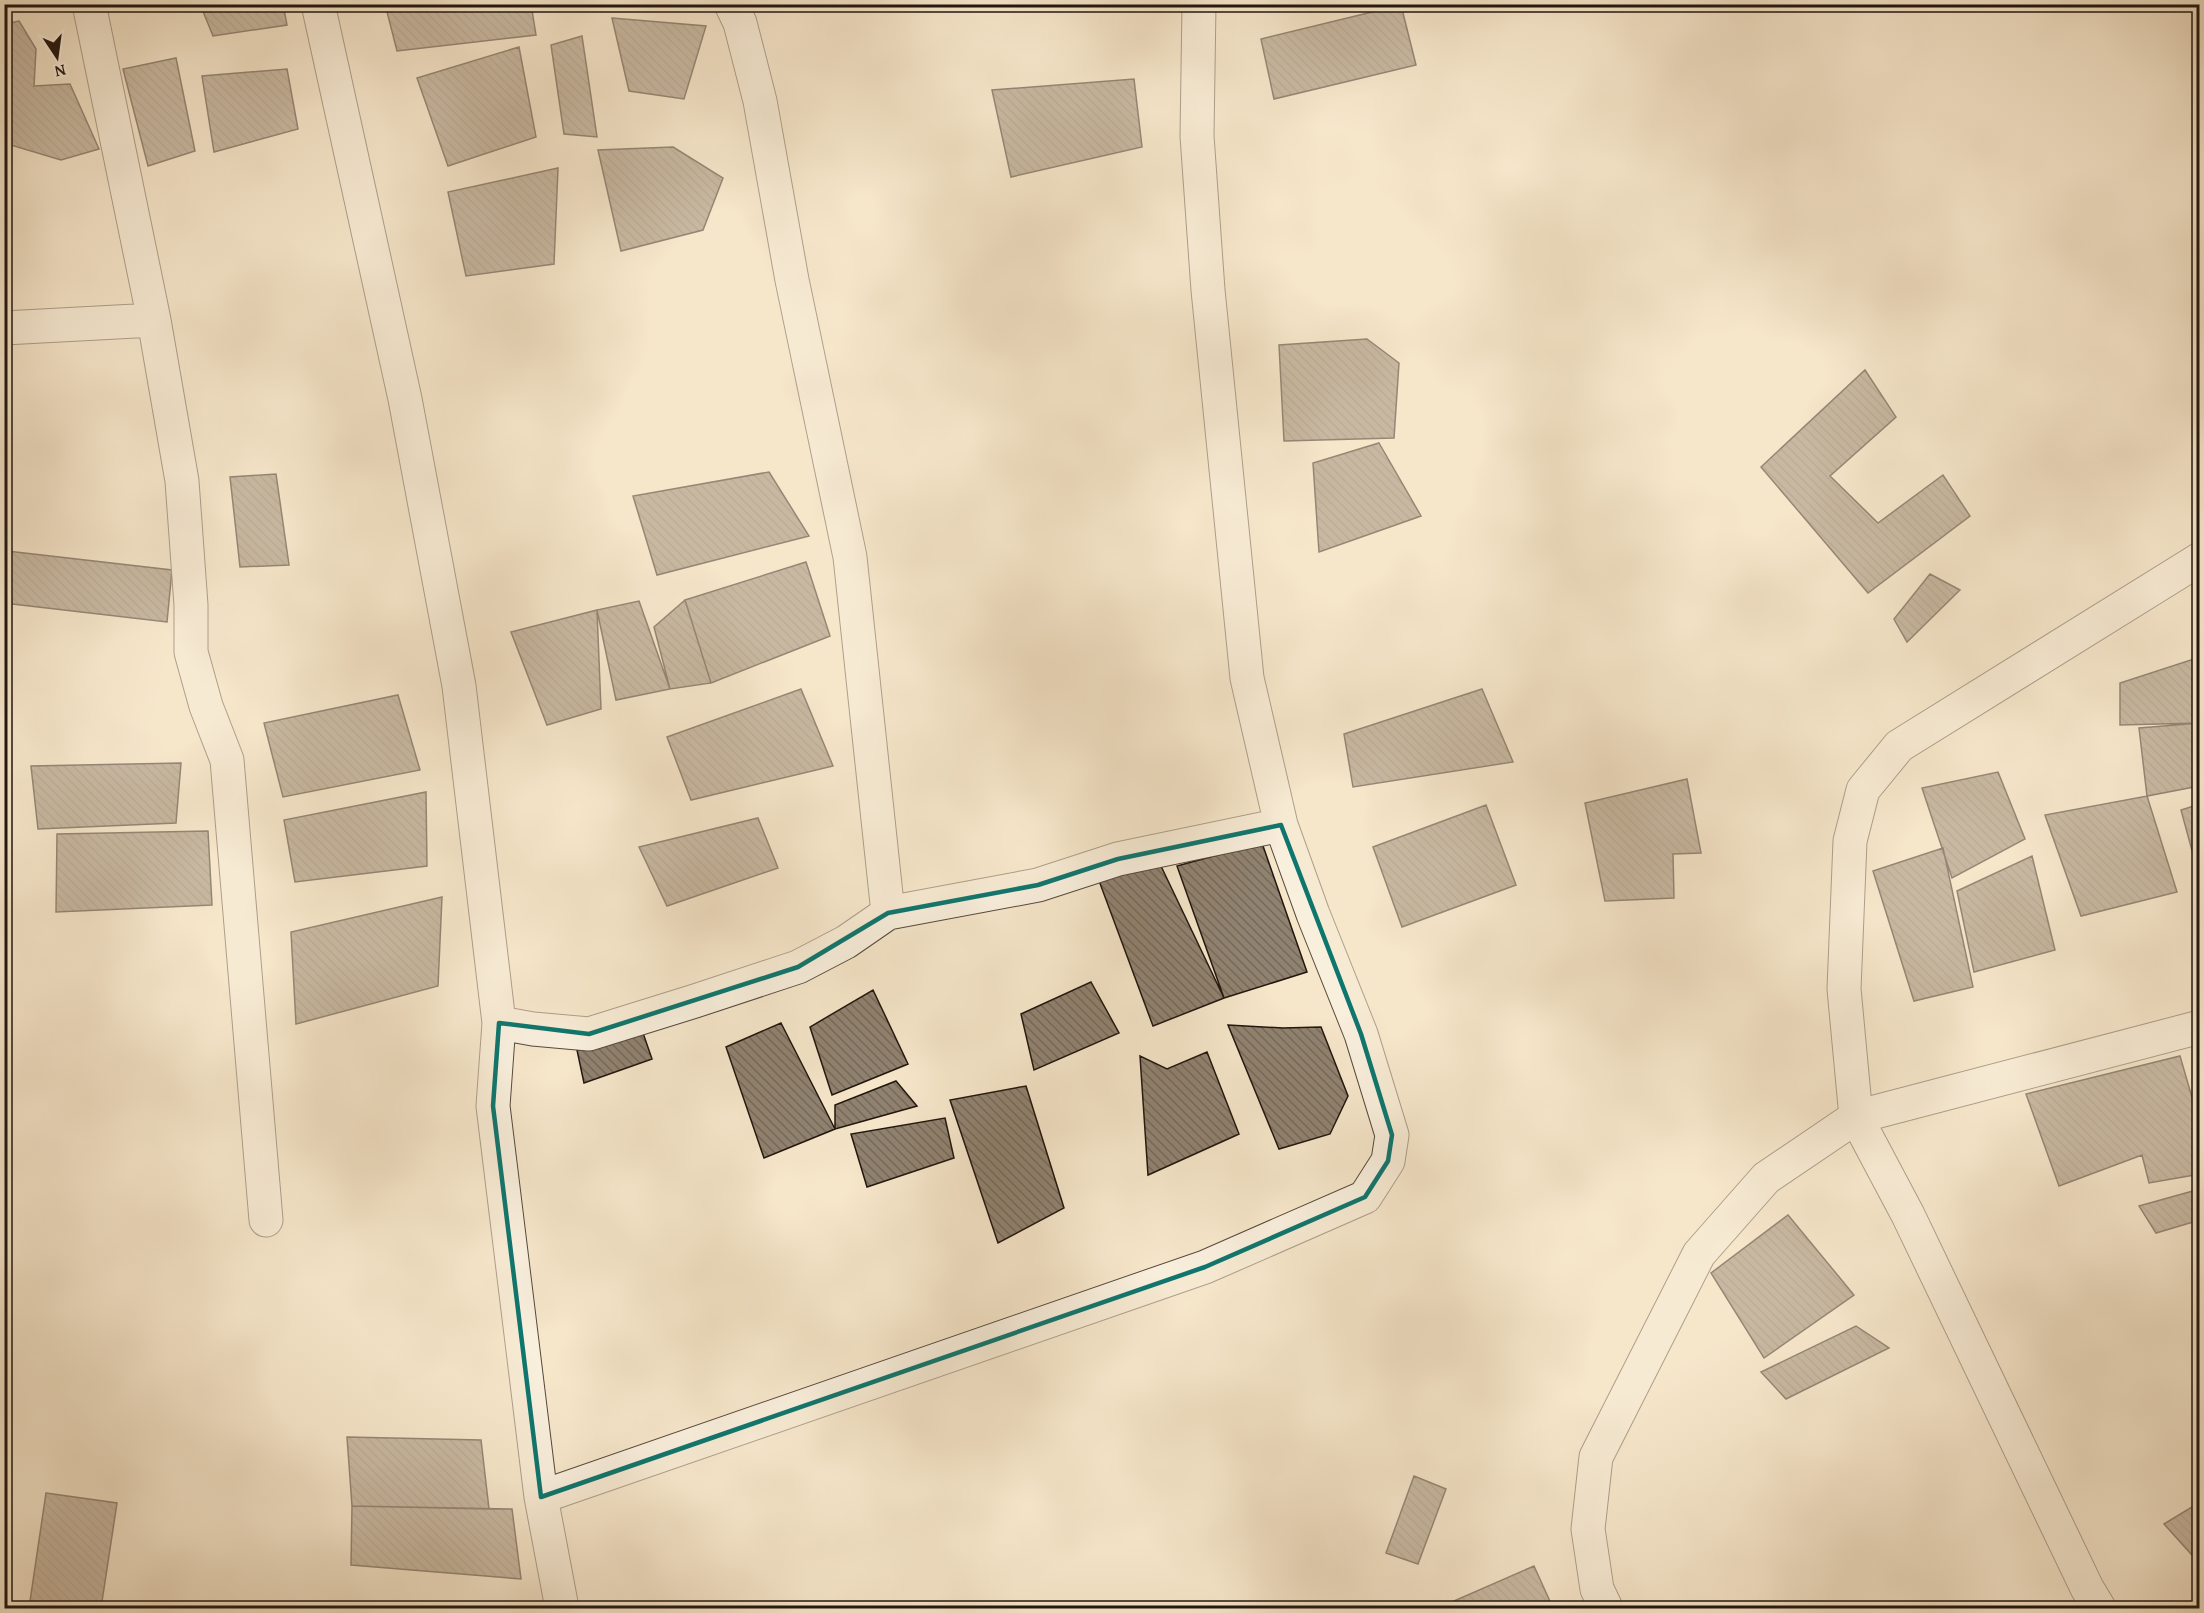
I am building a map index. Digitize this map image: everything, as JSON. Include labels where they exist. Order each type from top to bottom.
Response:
[{"type":"street","points":[[89,4],[154,321],[182,481],[191,605],[191,652],[206,706],[227,760],[266,1220]]},
{"type":"street","points":[[318,4],[405,399],[459,686],[499,1023],[493,1106],[541,1497],[562,1608]]},
{"type":"street","points":[[731,4],[740,22],[760,101],[794,291],[850,557],[888,913]]},
{"type":"street","points":[[541,1497],[1205,1267],[1365,1197],[1388,1161],[1392,1135],[1361,1035],[1281,825],[1247,678],[1209,302],[1197,136],[1199,4]]},
{"type":"street","points":[[4,328],[154,321]]},
{"type":"street","points":[[2099,1608],[2087,1588],[1908,1215],[1856,1117],[1844,989],[1850,841],[1863,790],[1899,746],[2199,559]]},
{"type":"street","points":[[499,1023],[533,1029],[589,1034],[798,967],[846,942],[888,913],[1038,885],[1118,859],[1281,825]]},
{"type":"street","points":[[1606,1608],[1597,1589],[1588,1529],[1596,1457],[1698,1254],[1766,1178],[1856,1117],[2199,1027]]},
{"type":"highlighted area","points":[[1281,825],[1361,1034],[1392,1135],[1388,1161],[1365,1197],[1205,1267],[541,1497],[493,1106],[499,1023],[589,1034],[798,967],[888,913],[1038,885],[1118,859]]},
{"type":"building","points":[[200,4],[283,4],[287,25],[213,36]]},
{"type":"building","points":[[385,4],[531,4],[536,35],[397,51]]},
{"type":"building","points":[[1401,5],[1416,65],[1274,99],[1261,39]]},
{"type":"building","points":[[612,18],[706,26],[684,99],[629,91]]},
{"type":"building","points":[[19,21],[36,49],[34,86],[70,84],[99,149],[61,160],[4,143],[4,24]]},
{"type":"building","points":[[582,36],[597,137],[564,134],[551,45]]},
{"type":"building","points":[[519,47],[536,137],[448,166],[417,78]]},
{"type":"building","points":[[176,58],[195,151],[148,166],[123,69]]},
{"type":"building","points":[[287,69],[298,129],[214,152],[202,76]]},
{"type":"building","points":[[1134,79],[1142,147],[1011,177],[992,90]]},
{"type":"building","points":[[673,147],[723,178],[703,230],[621,251],[598,150]]},
{"type":"building","points":[[558,168],[554,264],[466,276],[448,192]]},
{"type":"building","points":[[1367,339],[1399,363],[1394,438],[1284,441],[1279,345]]},
{"type":"building","points":[[1865,370],[1896,417],[1830,476],[1878,523],[1943,475],[1970,516],[1868,593],[1761,467]]},
{"type":"building","points":[[1379,443],[1421,516],[1319,552],[1313,463]]},
{"type":"building","points":[[769,472],[809,536],[657,575],[633,496]]},
{"type":"building","points":[[276,474],[289,565],[240,567],[230,477]]},
{"type":"building","points":[[7,551],[172,570],[167,622],[4,603]]},
{"type":"building","points":[[806,562],[830,636],[711,683],[685,600]]},
{"type":"building","points":[[1930,574],[1960,590],[1907,642],[1894,619]]},
{"type":"building","points":[[685,600],[711,683],[670,689],[654,627]]},
{"type":"building","points":[[639,601],[670,689],[616,700],[597,610]]},
{"type":"building","points":[[597,610],[601,709],[547,725],[511,632]]},
{"type":"building","points":[[2200,657],[2200,723],[2120,725],[2120,683]]},
{"type":"building","points":[[801,689],[833,766],[691,800],[667,737]]},
{"type":"building","points":[[1482,689],[1513,762],[1353,787],[1344,734]]},
{"type":"building","points":[[398,695],[420,770],[283,797],[264,723]]},
{"type":"building","points":[[2200,723],[2200,780],[2194,787],[2147,796],[2139,728]]},
{"type":"building","points":[[181,763],[176,823],[38,829],[31,766]]},
{"type":"building","points":[[1998,772],[2025,839],[1952,878],[1922,788]]},
{"type":"building","points":[[1687,779],[1701,853],[1673,854],[1674,898],[1605,901],[1585,803]]},
{"type":"building","points":[[426,792],[427,866],[295,882],[284,820]]},
{"type":"building","points":[[2147,796],[2177,892],[2081,916],[2045,815]]},
{"type":"building","points":[[2200,804],[2200,880],[2181,810]]},
{"type":"building","points":[[1486,805],[1516,885],[1402,927],[1373,847]]},
{"type":"building","points":[[758,818],[778,868],[667,906],[639,847]]},
{"type":"building","points":[[208,831],[212,905],[56,912],[57,834]]},
{"type":"building","points":[[1262,843],[1307,972],[1224,998],[1177,866]]},
{"type":"building","points":[[1943,848],[1973,987],[1914,1001],[1873,871]]},
{"type":"building","points":[[2032,856],[2055,950],[1974,972],[1957,891]]},
{"type":"building","points":[[1160,864],[1224,998],[1153,1026],[1095,870]]},
{"type":"building","points":[[442,897],[438,986],[296,1024],[291,932]]},
{"type":"building","points":[[1091,982],[1119,1033],[1034,1070],[1021,1014]]},
{"type":"building","points":[[873,990],[908,1064],[832,1095],[810,1027]]},
{"type":"building","points":[[781,1023],[835,1129],[764,1158],[726,1047]]},
{"type":"building","points":[[1228,1025],[1283,1028],[1321,1027],[1348,1096],[1330,1134],[1279,1149]]},
{"type":"building","points":[[643,1033],[652,1059],[584,1083],[577,1050]]},
{"type":"building","points":[[1207,1052],[1239,1134],[1148,1175],[1140,1056],[1167,1069]]},
{"type":"building","points":[[2180,1056],[2200,1125],[2200,1174],[2149,1183],[2142,1155],[2059,1186],[2026,1094]]},
{"type":"building","points":[[896,1081],[917,1106],[835,1129],[835,1105]]},
{"type":"building","points":[[1026,1086],[1064,1208],[998,1243],[950,1100]]},
{"type":"building","points":[[945,1118],[954,1158],[867,1187],[851,1134]]},
{"type":"building","points":[[2200,1189],[2200,1220],[2156,1233],[2139,1206]]},
{"type":"building","points":[[1788,1215],[1854,1295],[1764,1358],[1711,1273]]},
{"type":"building","points":[[1856,1326],[1889,1348],[1786,1399],[1761,1372]]},
{"type":"building","points":[[347,1437],[481,1440],[489,1509],[352,1506]]},
{"type":"building","points":[[1414,1476],[1446,1489],[1418,1564],[1386,1553]]},
{"type":"building","points":[[46,1493],[117,1503],[101,1608],[29,1608]]},
{"type":"building","points":[[2200,1502],[2200,1564],[2164,1524]]},
{"type":"building","points":[[352,1506],[512,1509],[521,1579],[351,1565]]},
{"type":"building","points":[[1534,1566],[1553,1608],[1438,1608]]}]
